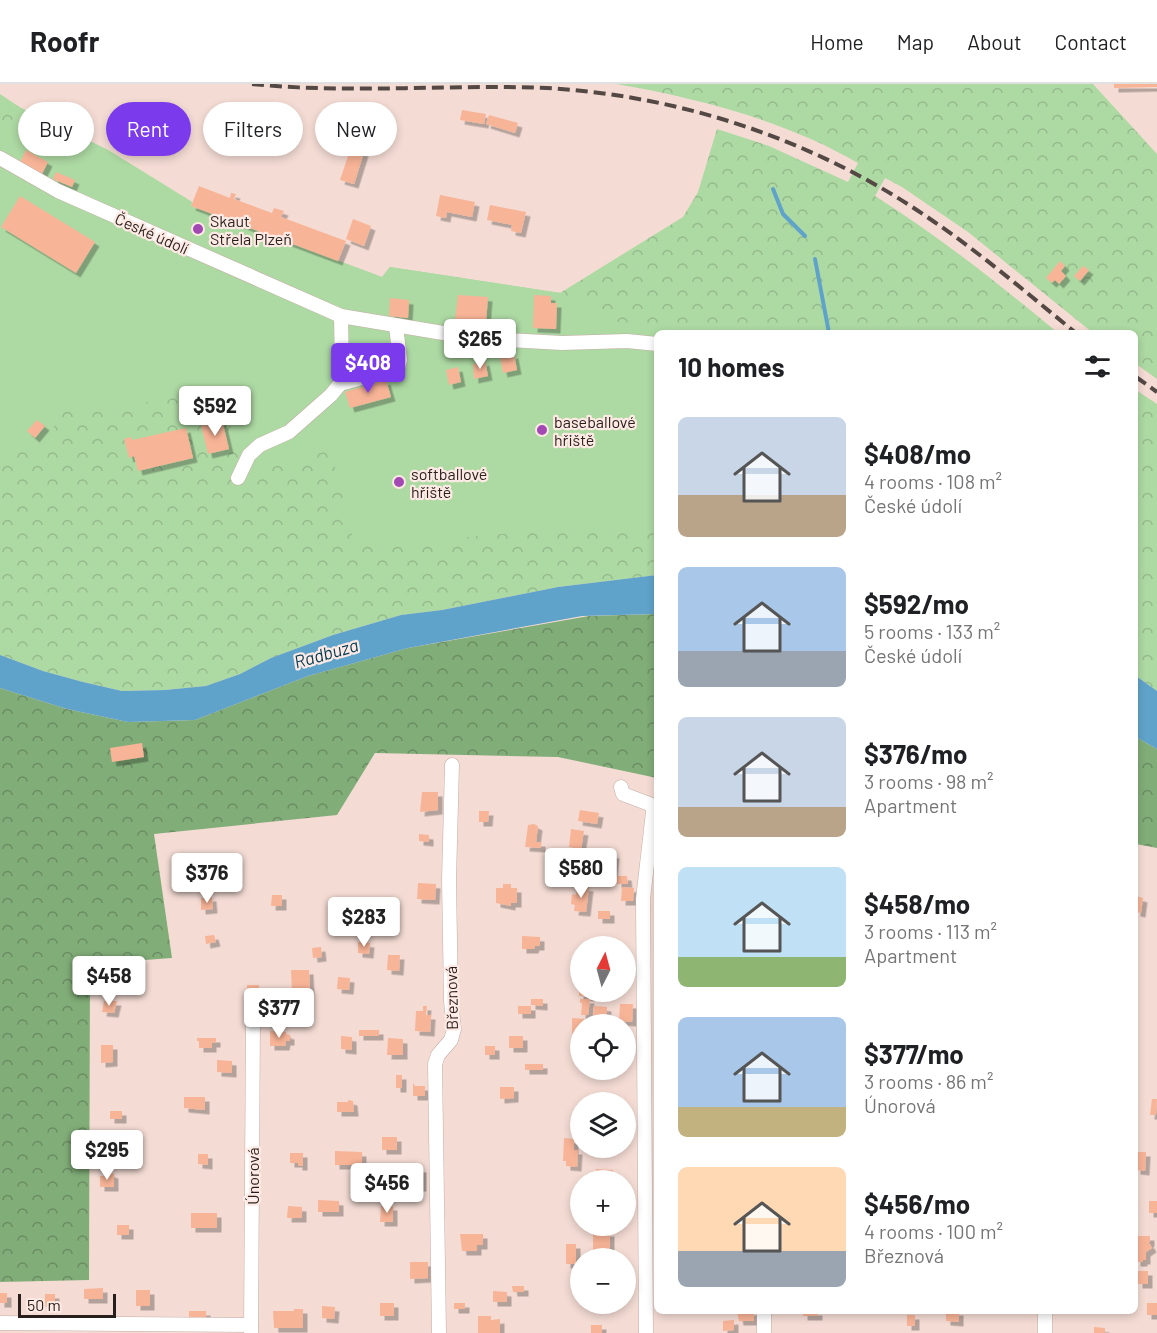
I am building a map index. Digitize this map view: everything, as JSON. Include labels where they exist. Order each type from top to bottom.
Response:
[{"type":"street","name":"České údolí","points":[[0,158],[57,191],[341,316],[473,338],[562,343],[627,341],[654,344]]},
{"type":"street","points":[[238,478],[249,455],[260,445],[289,432],[331,395],[340,384],[342,371],[341,316]]},
{"type":"street","points":[[340,384],[398,368],[400,360],[396,326]]},
{"type":"street","name":"Březnová","points":[[439,1333],[435,1064],[438,1055],[451,1040],[454,1029],[451,1001],[449,880],[452,765]]},
{"type":"street","points":[[621,786],[623,794],[652,805],[653,812],[644,899],[646,1333]]},
{"type":"street","name":"Únorová","points":[[251,1329],[253,1019]]},
{"type":"street","points":[[764,1314],[764,1333]]},
{"type":"street","points":[[1045,1314],[1045,1333]]},
{"type":"street","points":[[0,1323],[251,1329]]},
{"type":"green space","points":[[616,84],[1093,84],[1157,154],[1157,379],[1138,365],[1138,330],[1089,330],[968,232],[885,178],[875,196],[969,262],[1054,330],[654,330],[654,575],[558,587],[442,610],[401,615],[333,635],[206,686],[122,691],[43,671],[0,655],[0,94],[18,106],[18,156],[94,156],[94,143],[106,149],[106,156],[118,156],[192,202],[191,206],[382,277],[390,267],[560,293],[683,217],[698,192],[717,129],[769,146],[848,182],[858,163],[830,148],[771,123],[710,104]]},
{"type":"green space","points":[[18,112],[18,156],[94,156],[94,143],[106,149],[106,156],[118,156],[192,202],[191,206],[382,277],[390,267],[561,293],[612,320],[654,333],[654,529],[546,530],[355,547],[331,450],[245,475],[222,394],[208,399],[179,389],[123,412],[61,410],[43,453],[21,442],[6,461],[0,464],[0,136]]},
{"type":"green space","points":[[1138,391],[1157,404],[1157,691],[1138,677]]},
{"type":"green space","points":[[654,614],[654,777],[558,757],[375,753],[337,815],[154,834],[172,958],[90,964],[89,1280],[0,1282],[0,688],[67,709],[128,722],[195,720],[308,676],[408,648],[589,616]]},
{"type":"green space","points":[[1138,738],[1157,749],[1157,848],[1138,844]]},
{"type":"water","name":"Radbuza","points":[[654,575],[654,614],[582,616],[408,648],[308,676],[195,720],[128,722],[67,709],[0,688],[0,655],[43,671],[122,691],[206,686],[333,635],[401,615],[442,610],[558,587]]},
{"type":"water","points":[[1138,677],[1157,691],[1157,749],[1138,738]]},
{"type":"building","points":[[1114,84],[1157,84],[1157,87],[1114,88]]},
{"type":"building","points":[[462,110],[486,114],[484,124],[460,120]]},
{"type":"building","points":[[489,115],[518,123],[515,133],[486,124]]},
{"type":"building","points":[[23,156],[37,156],[48,162],[41,176],[19,164]]},
{"type":"building","points":[[348,156],[363,156],[354,184],[340,180]]},
{"type":"building","points":[[56,172],[75,180],[72,187],[53,179]]},
{"type":"building","points":[[199,186],[230,198],[231,193],[236,194],[234,199],[272,213],[274,208],[284,211],[281,217],[346,241],[338,261],[191,206]]},
{"type":"building","points":[[440,195],[475,202],[472,217],[447,212],[446,218],[436,216]]},
{"type":"building","points":[[20,196],[95,242],[76,273],[1,227]]},
{"type":"building","points":[[490,205],[526,212],[521,233],[511,231],[512,225],[487,220]]},
{"type":"building","points":[[353,219],[371,226],[364,246],[346,239]]},
{"type":"building","points":[[1060,261],[1065,266],[1061,271],[1066,276],[1059,284],[1055,280],[1052,283],[1046,278]]},
{"type":"building","points":[[1083,266],[1089,270],[1080,281],[1074,276]]},
{"type":"building","points":[[458,295],[488,297],[486,323],[455,319]]},
{"type":"building","points":[[534,295],[551,296],[551,303],[557,303],[556,329],[533,328]]},
{"type":"building","points":[[390,298],[409,300],[408,318],[389,316]]},
{"type":"building","points":[[514,354],[517,370],[503,373],[500,357]]},
{"type":"building","points":[[485,361],[488,376],[474,379],[473,364]]},
{"type":"building","points":[[458,367],[461,382],[449,385],[446,370]]},
{"type":"building","points":[[386,380],[391,397],[350,408],[345,392]]},
{"type":"building","points":[[37,420],[45,426],[35,438],[27,431]]},
{"type":"building","points":[[222,420],[229,449],[208,454],[201,425]]},
{"type":"building","points":[[186,428],[193,458],[138,471],[134,456],[129,458],[124,439],[131,437],[132,440]]},
{"type":"building","points":[[142,743],[144,757],[112,762],[110,748]]},
{"type":"building","points":[[422,792],[438,792],[438,810],[420,812]]},
{"type":"building","points":[[580,810],[599,813],[597,824],[578,821]]},
{"type":"building","points":[[479,811],[489,811],[488,822],[479,822]]},
{"type":"building","points":[[528,825],[538,826],[536,842],[541,842],[541,848],[525,847]]},
{"type":"building","points":[[571,829],[584,831],[581,849],[569,847]]},
{"type":"building","points":[[419,834],[429,835],[429,842],[419,841]]},
{"type":"building","points":[[604,853],[615,854],[613,872],[602,870]]},
{"type":"building","points":[[617,876],[627,876],[628,884],[617,884]]},
{"type":"building","points":[[418,883],[436,884],[435,900],[417,899]]},
{"type":"building","points":[[503,884],[511,884],[511,888],[517,888],[517,903],[511,903],[511,906],[496,903],[496,888],[503,888]]},
{"type":"building","points":[[580,886],[589,887],[586,912],[574,911],[575,905],[571,904],[572,894],[576,895],[577,888],[579,889]]},
{"type":"building","points":[[622,887],[634,888],[633,901],[621,901]]},
{"type":"building","points":[[272,895],[282,895],[282,906],[271,906]]},
{"type":"building","points":[[212,897],[213,909],[201,910],[201,898]]},
{"type":"building","points":[[1138,897],[1143,898],[1141,913],[1138,912]]},
{"type":"building","points":[[598,911],[610,911],[610,919],[598,919]]},
{"type":"building","points":[[214,935],[216,942],[206,944],[205,936]]},
{"type":"building","points":[[522,936],[540,937],[540,946],[535,946],[534,949],[522,949]]},
{"type":"building","points":[[358,942],[370,943],[369,954],[358,953]]},
{"type":"building","points":[[321,947],[322,957],[313,958],[312,948]]},
{"type":"building","points":[[388,955],[400,955],[399,971],[387,970]]},
{"type":"building","points":[[291,970],[309,970],[310,991],[292,992]]},
{"type":"building","points":[[338,977],[350,978],[349,990],[337,989]]},
{"type":"building","points":[[247,985],[259,985],[259,997],[247,997]]},
{"type":"building","points":[[531,999],[543,999],[543,1006],[531,1005]]},
{"type":"building","points":[[104,1001],[117,1001],[114,1013],[102,1012]]},
{"type":"building","points":[[590,1002],[588,1014],[581,1014],[582,1003],[580,1003]]},
{"type":"building","points":[[620,1004],[633,1004],[632,1014],[619,1014]]},
{"type":"building","points":[[423,1006],[427,1006],[426,1015],[431,1015],[430,1032],[415,1031],[416,1011],[423,1011]]},
{"type":"building","points":[[518,1006],[531,1006],[531,1014],[518,1014]]},
{"type":"building","points":[[594,1006],[607,1007],[606,1014],[593,1014]]},
{"type":"building","points":[[359,1030],[379,1030],[379,1036],[359,1036]]},
{"type":"building","points":[[270,1031],[286,1032],[290,1035],[290,1041],[286,1041],[285,1046],[270,1046]]},
{"type":"building","points":[[341,1036],[352,1037],[352,1050],[341,1049]]},
{"type":"building","points":[[509,1036],[523,1036],[523,1048],[509,1048]]},
{"type":"building","points":[[197,1038],[216,1038],[216,1043],[212,1043],[212,1048],[199,1048]]},
{"type":"building","points":[[388,1038],[403,1039],[403,1055],[387,1055]]},
{"type":"building","points":[[101,1045],[113,1045],[113,1062],[101,1063]]},
{"type":"building","points":[[485,1046],[495,1046],[495,1055],[485,1055]]},
{"type":"building","points":[[217,1060],[232,1061],[232,1073],[217,1072]]},
{"type":"building","points":[[525,1064],[543,1064],[543,1070],[525,1070]]},
{"type":"building","points":[[396,1075],[402,1075],[402,1088],[396,1088]]},
{"type":"building","points":[[413,1083],[415,1086],[425,1086],[425,1096],[413,1096]]},
{"type":"building","points":[[500,1087],[514,1087],[514,1098],[500,1099]]},
{"type":"building","points":[[184,1097],[205,1097],[205,1110],[184,1108]]},
{"type":"building","points":[[1152,1099],[1157,1099],[1156,1115],[1150,1115]]},
{"type":"building","points":[[348,1100],[353,1101],[354,1112],[337,1112],[337,1102],[348,1102]]},
{"type":"building","points":[[110,1111],[122,1111],[122,1119],[110,1119]]},
{"type":"building","points":[[382,1137],[397,1137],[397,1150],[382,1150]]},
{"type":"building","points":[[564,1138],[570,1139],[570,1158],[578,1158],[577,1167],[566,1166],[566,1161],[563,1161]]},
{"type":"building","points":[[335,1151],[362,1152],[362,1165],[335,1165]]},
{"type":"building","points":[[1138,1152],[1146,1152],[1145,1171],[1138,1170]]},
{"type":"building","points":[[290,1153],[303,1153],[303,1166],[290,1163]]},
{"type":"building","points":[[198,1154],[208,1154],[208,1165],[198,1164]]},
{"type":"building","points":[[407,1168],[422,1168],[422,1187],[407,1187]]},
{"type":"building","points":[[107,1172],[114,1174],[114,1187],[100,1187],[100,1176],[107,1176]]},
{"type":"building","points":[[318,1200],[339,1201],[339,1212],[318,1212]]},
{"type":"building","points":[[1149,1201],[1157,1201],[1157,1213],[1149,1213]]},
{"type":"building","points":[[288,1206],[302,1207],[302,1218],[287,1218]]},
{"type":"building","points":[[381,1206],[393,1206],[393,1222],[380,1222]]},
{"type":"building","points":[[191,1213],[217,1213],[217,1228],[191,1228]]},
{"type":"building","points":[[117,1225],[129,1225],[129,1235],[117,1235]]},
{"type":"building","points":[[460,1234],[483,1234],[483,1245],[477,1245],[477,1251],[462,1251]]},
{"type":"building","points":[[593,1236],[610,1236],[610,1248],[593,1248]]},
{"type":"building","points":[[1138,1236],[1150,1236],[1148,1244],[1152,1248],[1146,1252],[1146,1260],[1138,1262]]},
{"type":"building","points":[[566,1244],[576,1244],[576,1248],[570,1248],[570,1264],[566,1264]]},
{"type":"building","points":[[410,1262],[428,1262],[428,1278],[410,1279]]},
{"type":"building","points":[[1138,1271],[1148,1271],[1148,1284],[1138,1284]]},
{"type":"building","points":[[512,1286],[524,1286],[524,1292],[513,1292]]},
{"type":"building","points":[[103,1288],[103,1299],[84,1299],[84,1289]]},
{"type":"building","points":[[136,1290],[150,1290],[150,1306],[136,1306]]},
{"type":"building","points":[[493,1291],[507,1292],[507,1302],[493,1302]]},
{"type":"building","points":[[0,1293],[7,1293],[7,1303],[0,1303]]},
{"type":"building","points":[[45,1294],[55,1294],[55,1307],[45,1307]]},
{"type":"building","points":[[380,1303],[394,1303],[394,1316],[380,1316]]},
{"type":"building","points":[[454,1303],[465,1303],[465,1309],[454,1309]]},
{"type":"building","points":[[1147,1303],[1157,1303],[1157,1315],[1147,1315]]},
{"type":"building","points":[[322,1306],[335,1307],[334,1319],[322,1318]]},
{"type":"building","points":[[294,1309],[303,1309],[303,1328],[274,1328],[273,1311],[294,1311]]},
{"type":"building","points":[[189,1311],[206,1311],[206,1319],[189,1319]]},
{"type":"building","points":[[738,1314],[754,1314],[754,1321],[739,1321]]},
{"type":"building","points":[[803,1314],[818,1314],[818,1316],[803,1316]]},
{"type":"building","points":[[946,1314],[959,1314],[959,1322],[946,1321]]},
{"type":"building","points":[[907,1315],[915,1315],[915,1326],[907,1326]]},
{"type":"building","points":[[478,1316],[491,1316],[491,1320],[500,1319],[500,1333],[478,1333]]},
{"type":"building","points":[[734,1320],[734,1330],[723,1331],[723,1321]]},
{"type":"building","points":[[591,1325],[602,1325],[602,1333],[591,1333]]},
{"type":"building","points":[[1094,1327],[1105,1328],[1105,1333],[1094,1333]]},
{"type":"waterway","points":[[773,189],[783,214],[805,236]]},
{"type":"waterway","points":[[815,259],[828,330]]},
{"type":"railway","points":[[252,84],[363,89],[547,88],[650,101],[700,113],[798,146],[890,193],[970,248],[1072,330]]},
{"type":"railway","points":[[1138,378],[1157,392]]},
{"type":"place","name":"Skaut Střela Plzeň","points":[[198,229]]},
{"type":"place","name":"baseballové hřiště","points":[[542,430]]},
{"type":"place","name":"softballové hřiště","points":[[399,482]]}]
